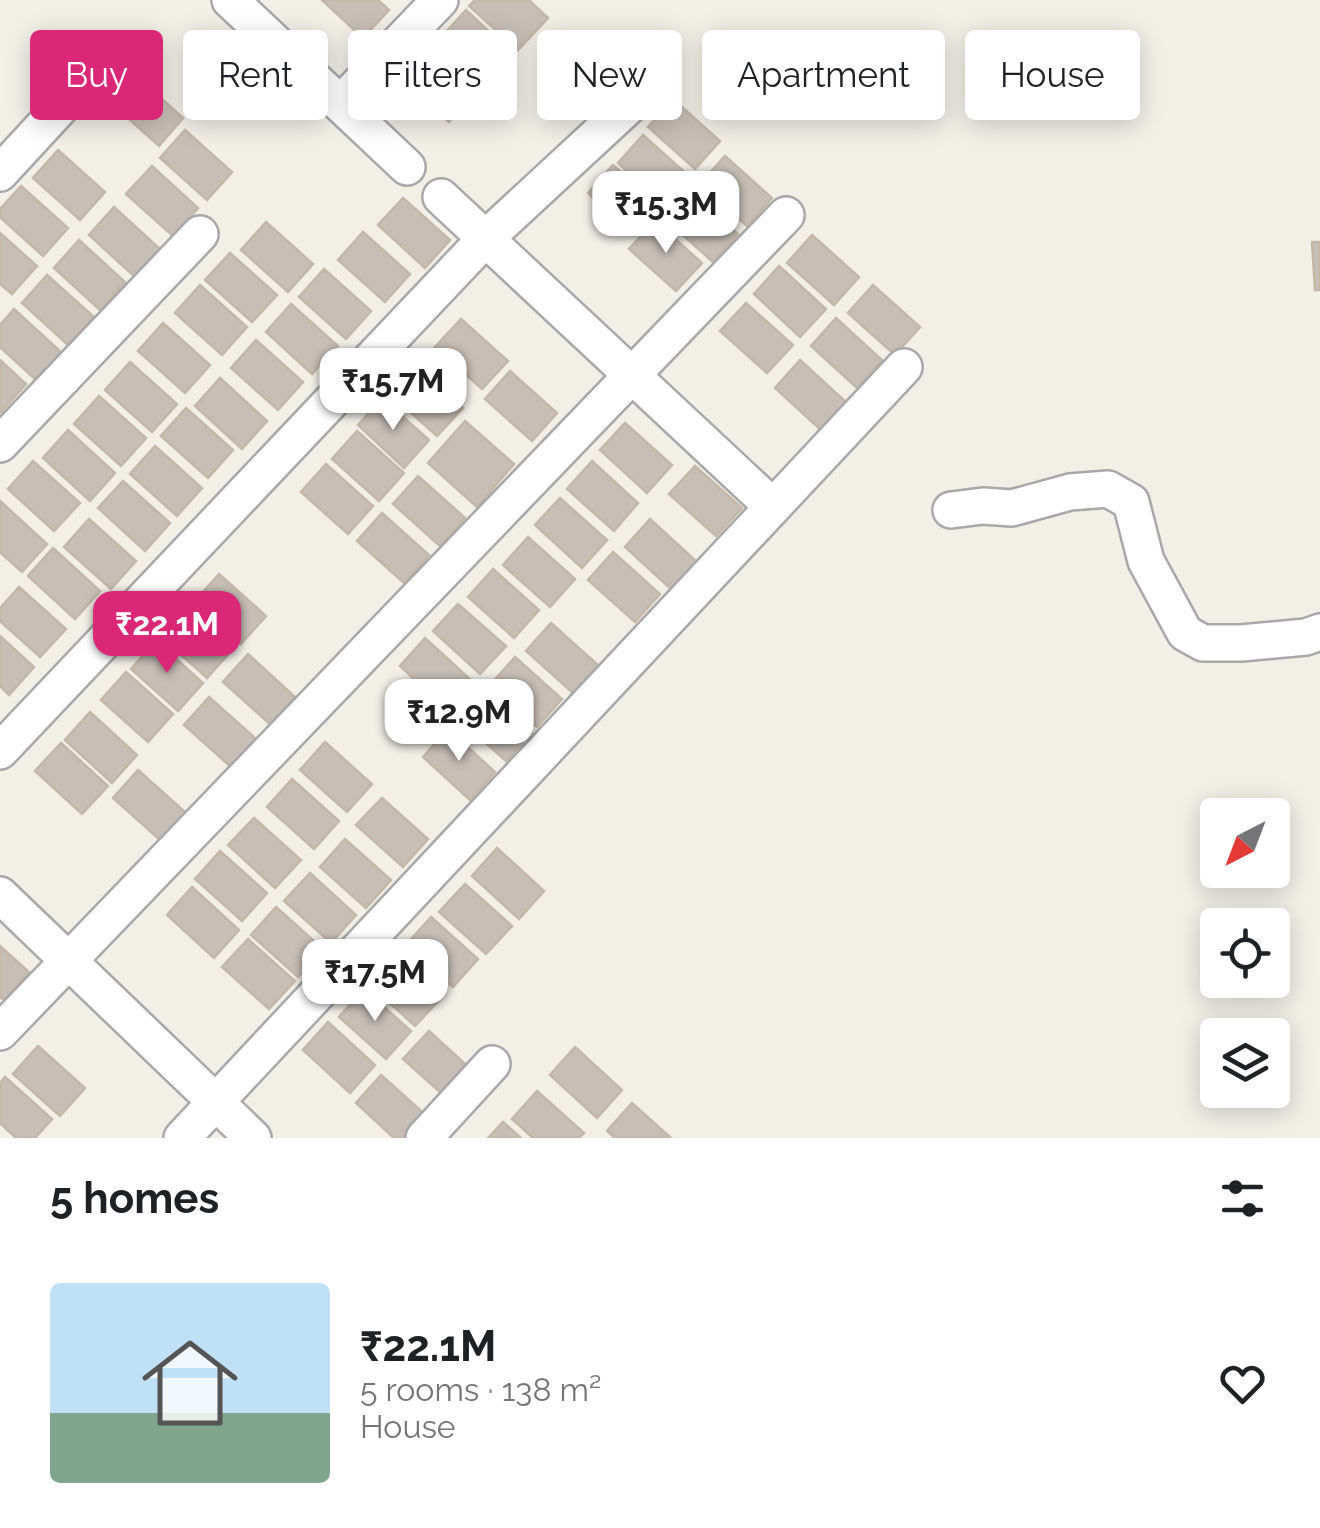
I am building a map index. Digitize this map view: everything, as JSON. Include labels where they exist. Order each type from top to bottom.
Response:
[{"type":"street","points":[[230,0],[407,167]]},
{"type":"street","points":[[340,103],[440,0]]},
{"type":"street","points":[[0,173],[49,120]]},
{"type":"street","points":[[0,752],[486,238],[614,120]]},
{"type":"street","points":[[441,197],[772,506]]},
{"type":"street","points":[[0,1032],[786,215]]},
{"type":"street","points":[[0,444],[200,234]]},
{"type":"street","points":[[182,1138],[904,367]]},
{"type":"street","points":[[952,510],[1012,508],[1070,492],[1108,489],[1131,502],[1146,561],[1186,633],[1203,643],[1315,642]]},
{"type":"street","points":[[0,896],[253,1138]]},
{"type":"street","points":[[424,1138],[492,1064]]},
{"type":"building","points":[[322,0],[378,0],[389,10],[370,30],[354,30]]},
{"type":"building","points":[[475,0],[529,0],[548,18],[518,50],[517,30],[496,30],[469,6]]},
{"type":"building","points":[[466,10],[487,30],[448,30]]},
{"type":"building","points":[[163,100],[183,118],[159,146],[130,120],[163,120]]},
{"type":"building","points":[[682,107],[720,141],[695,169],[648,127],[654,120],[682,120]]},
{"type":"building","points":[[185,130],[232,172],[207,200],[160,158]]},
{"type":"building","points":[[643,135],[690,177],[665,205],[618,163]]},
{"type":"building","points":[[58,150],[105,192],[80,220],[33,178]]},
{"type":"building","points":[[725,156],[772,198],[747,226],[700,184]]},
{"type":"building","points":[[613,165],[660,207],[635,235],[588,193]]},
{"type":"building","points":[[152,166],[198,208],[173,236],[126,194]]},
{"type":"building","points":[[21,186],[68,228],[43,256],[0,217],[0,209]]},
{"type":"building","points":[[691,192],[738,234],[713,262],[666,220]]},
{"type":"building","points":[[403,198],[450,240],[425,268],[378,225]]},
{"type":"building","points":[[114,207],[160,249],[135,277],[89,235]]},
{"type":"building","points":[[655,221],[702,263],[676,291],[629,249]]},
{"type":"building","points":[[266,222],[313,264],[288,292],[241,250]]},
{"type":"building","points":[[363,232],[410,274],[385,302],[338,260]]},
{"type":"building","points":[[0,233],[37,266],[12,294],[0,284]]},
{"type":"building","points":[[812,235],[859,277],[834,305],[787,263]]},
{"type":"building","points":[[79,240],[125,282],[100,310],[54,268]]},
{"type":"building","points":[[1312,242],[1320,242],[1320,290],[1315,290]]},
{"type":"building","points":[[230,253],[277,295],[252,322],[205,280]]},
{"type":"building","points":[[779,266],[826,309],[800,337],[754,294]]},
{"type":"building","points":[[324,269],[371,311],[346,339],[299,297]]},
{"type":"building","points":[[47,275],[94,317],[68,345],[22,303]]},
{"type":"building","points":[[200,285],[247,327],[222,355],[175,313]]},
{"type":"building","points":[[873,285],[920,327],[895,355],[848,313]]},
{"type":"building","points":[[746,303],[793,345],[767,373],[720,331]]},
{"type":"building","points":[[291,304],[338,346],[312,374],[266,332]]},
{"type":"building","points":[[14,309],[61,352],[36,380],[0,347],[0,325]]},
{"type":"building","points":[[836,318],[882,360],[857,388],[811,346]]},
{"type":"building","points":[[461,319],[508,361],[482,389],[435,347]]},
{"type":"building","points":[[163,323],[210,365],[185,393],[138,351]]},
{"type":"building","points":[[256,340],[303,382],[278,410],[231,368]]},
{"type":"building","points":[[0,360],[26,384],[1,412],[0,411]]},
{"type":"building","points":[[800,360],[847,403],[822,431],[775,388]]},
{"type":"building","points":[[130,362],[177,404],[152,432],[105,390]]},
{"type":"building","points":[[416,366],[463,408],[437,436],[390,394]]},
{"type":"building","points":[[510,371],[557,413],[532,441],[485,399]]},
{"type":"building","points":[[220,378],[267,421],[242,449],[195,406]]},
{"type":"building","points":[[99,396],[146,438],[121,466],[74,424]]},
{"type":"building","points":[[382,398],[429,440],[404,468],[358,425]]},
{"type":"building","points":[[186,408],[233,450],[208,478],[161,436]]},
{"type":"building","points":[[465,421],[514,464],[477,507],[428,463]]},
{"type":"building","points":[[625,423],[672,465],[647,493],[600,450]]},
{"type":"building","points":[[68,430],[115,473],[90,501],[43,458]]},
{"type":"building","points":[[357,431],[404,473],[379,501],[332,459]]},
{"type":"building","points":[[155,446],[202,488],[177,516],[130,474]]},
{"type":"building","points":[[33,461],[80,503],[54,531],[8,489]]},
{"type":"building","points":[[592,461],[638,503],[614,531],[567,489]]},
{"type":"building","points":[[326,464],[373,506],[348,534],[301,492]]},
{"type":"building","points":[[695,466],[742,508],[716,536],[669,494]]},
{"type":"building","points":[[418,476],[465,518],[440,546],[393,504]]},
{"type":"building","points":[[123,481],[170,523],[145,551],[98,508]]},
{"type":"building","points":[[560,498],[607,540],[582,568],[535,525]]},
{"type":"building","points":[[0,501],[47,544],[22,572],[0,552]]},
{"type":"building","points":[[382,513],[429,555],[404,583],[357,541]]},
{"type":"building","points":[[89,519],[136,561],[111,589],[64,547]]},
{"type":"building","points":[[650,519],[696,561],[671,589],[625,547]]},
{"type":"building","points":[[528,537],[575,579],[550,607],[503,565]]},
{"type":"building","points":[[53,548],[100,591],[75,619],[28,576]]},
{"type":"building","points":[[613,552],[660,594],[635,622],[588,580]]},
{"type":"building","points":[[493,569],[539,610],[514,638],[468,597]]},
{"type":"building","points":[[219,574],[266,616],[241,644],[194,602]]},
{"type":"building","points":[[19,587],[66,629],[40,657],[0,621],[0,608]]},
{"type":"building","points":[[458,604],[506,646],[480,674],[433,631]]},
{"type":"building","points":[[185,608],[232,650],[207,678],[160,636]]},
{"type":"building","points":[[551,623],[598,665],[573,693],[526,651]]},
{"type":"building","points":[[0,636],[34,667],[9,695],[0,686]]},
{"type":"building","points":[[425,638],[472,681],[446,709],[400,666]]},
{"type":"building","points":[[156,641],[203,683],[178,711],[131,669]]},
{"type":"building","points":[[248,654],[295,697],[270,724],[223,682]]},
{"type":"building","points":[[515,657],[562,699],[537,727],[490,685]]},
{"type":"building","points":[[126,672],[173,714],[148,742],[101,700]]},
{"type":"building","points":[[485,691],[531,733],[506,761],[459,719]]},
{"type":"building","points":[[209,697],[256,739],[231,767],[184,725]]},
{"type":"building","points":[[90,712],[137,755],[112,783],[65,740]]},
{"type":"building","points":[[448,729],[495,772],[470,800],[423,757]]},
{"type":"building","points":[[325,742],[372,784],[347,812],[300,770]]},
{"type":"building","points":[[61,743],[108,786],[82,814],[35,771]]},
{"type":"building","points":[[138,770],[185,812],[160,840],[113,798]]},
{"type":"building","points":[[292,779],[339,821],[314,849],[267,807]]},
{"type":"building","points":[[382,798],[428,839],[403,867],[356,825]]},
{"type":"building","points":[[254,818],[301,860],[275,888],[228,845]]},
{"type":"building","points":[[345,839],[391,880],[366,908],[320,867]]},
{"type":"building","points":[[497,848],[544,891],[519,919],[472,876]]},
{"type":"building","points":[[220,851],[267,893],[242,921],[195,879]]},
{"type":"building","points":[[310,873],[356,915],[331,943],[284,901]]},
{"type":"building","points":[[465,884],[512,926],[486,954],[439,912]]},
{"type":"building","points":[[192,887],[239,930],[214,958],[167,915]]},
{"type":"building","points":[[276,907],[323,949],[298,977],[251,935]]},
{"type":"building","points":[[431,917],[478,959],[453,987],[406,945]]},
{"type":"building","points":[[248,939],[295,981],[269,1009],[222,967]]},
{"type":"building","points":[[0,946],[29,972],[4,1000],[0,997]]},
{"type":"building","points":[[394,955],[441,998],[415,1026],[368,983]]},
{"type":"building","points":[[364,989],[411,1031],[386,1059],[339,1017]]},
{"type":"building","points":[[328,1022],[375,1065],[350,1093],[303,1050]]},
{"type":"building","points":[[429,1031],[476,1074],[450,1101],[403,1059]]},
{"type":"building","points":[[38,1046],[85,1088],[60,1116],[13,1074]]},
{"type":"building","points":[[575,1047],[622,1090],[597,1118],[550,1075]]},
{"type":"building","points":[[381,1075],[428,1117],[409,1138],[394,1138],[356,1103]]},
{"type":"building","points":[[5,1077],[52,1119],[35,1138],[16,1138],[0,1123],[0,1083]]},
{"type":"building","points":[[537,1091],[584,1133],[579,1138],[533,1138],[512,1119]]},
{"type":"building","points":[[632,1103],[671,1138],[615,1138],[607,1131]]},
{"type":"building","points":[[503,1122],[521,1138],[488,1138]]}]
